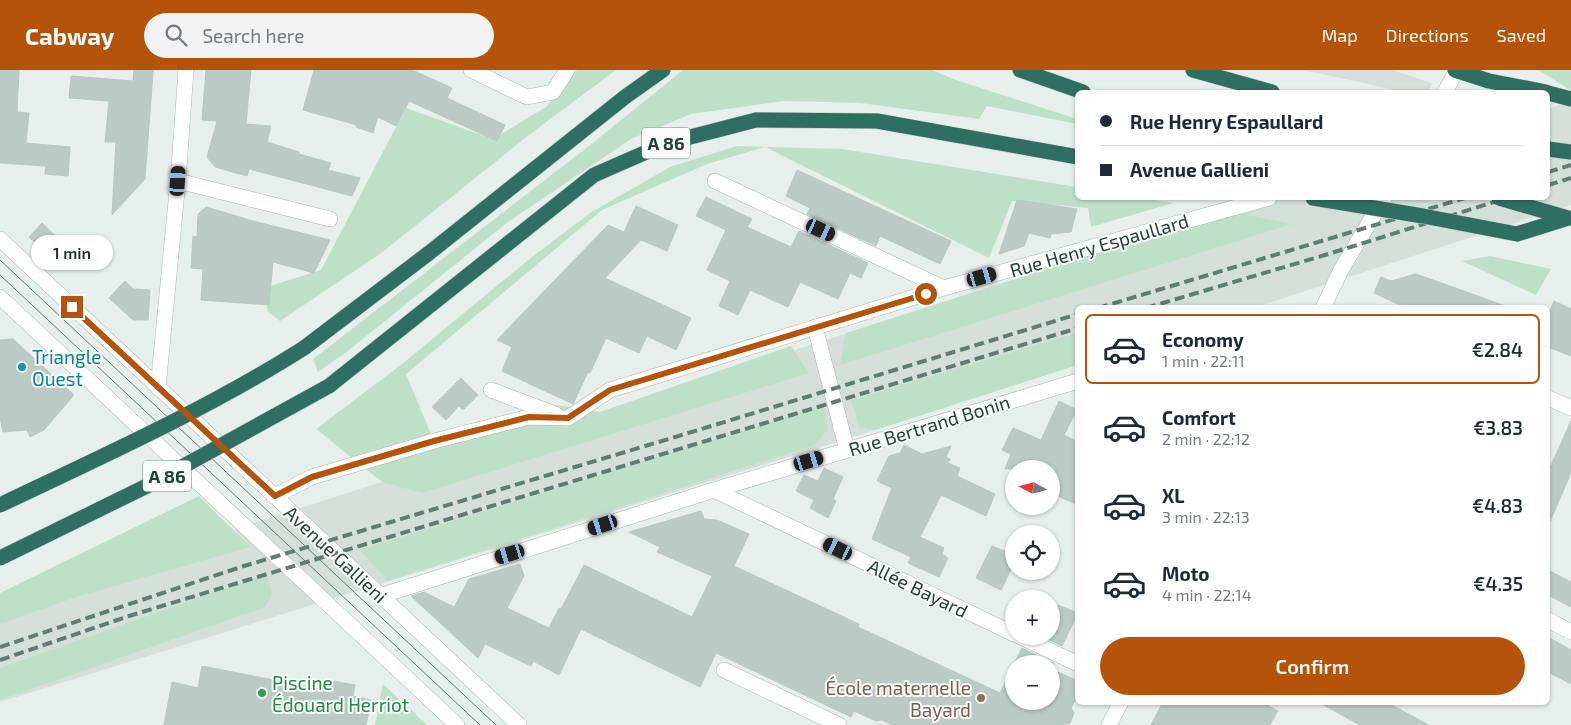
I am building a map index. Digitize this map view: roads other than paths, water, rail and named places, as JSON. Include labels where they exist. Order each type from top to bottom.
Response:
[{"type":"highway","name":"A 86","points":[[0,505],[161,428],[272,369],[304,348],[429,254],[625,97],[663,70]]},
{"type":"highway","points":[[1020,70],[1077,90]]},
{"type":"highway","points":[[1193,70],[1265,90]]},
{"type":"highway","points":[[1456,70],[1489,81],[1532,90]]},
{"type":"highway","points":[[1550,94],[1571,99]]},
{"type":"highway","name":"A 86","points":[[0,558],[151,484],[329,386],[594,175],[667,143],[756,120],[877,121],[1075,156]]},
{"type":"highway","points":[[1550,149],[1571,152]]},
{"type":"highway","points":[[1325,200],[1517,234],[1570,218]]},
{"type":"highway","points":[[1506,200],[1570,218]]},
{"type":"street","points":[[158,388],[178,181],[186,70]]},
{"type":"street","points":[[471,70],[526,97],[552,92],[567,70]]},
{"type":"street","points":[[1446,90],[1456,70]]},
{"type":"street","points":[[715,180],[944,288]]},
{"type":"street","points":[[178,181],[330,219]]},
{"type":"street","name":"Rue Henry Espaullard","points":[[568,418],[610,390],[944,288],[1262,200]]},
{"type":"street","points":[[1328,305],[1341,270],[1383,200]]},
{"type":"street","name":"Avenue Gallieni","points":[[0,240],[519,725]]},
{"type":"street","points":[[0,297],[457,725]]},
{"type":"street","points":[[815,327],[847,450]]},
{"type":"street","name":"Rue Bertrand Bonin","points":[[380,596],[714,490],[1075,382]]},
{"type":"street","points":[[491,390],[568,418]]},
{"type":"street","points":[[1550,399],[1571,408]]},
{"type":"street","points":[[275,496],[312,477],[434,441],[529,417],[568,418]]},
{"type":"street","name":"Allée Bayard","points":[[714,490],[1005,630]]},
{"type":"street","points":[[1550,621],[1571,632]]},
{"type":"street","points":[[1038,645],[1075,663]]},
{"type":"street","points":[[724,670],[839,725]]},
{"type":"street","points":[[1109,725],[1119,705]]},
{"type":"tram line","points":[[0,260],[496,725]]},
{"type":"tram line","points":[[0,275],[480,725]]},
{"type":"railway","points":[[1550,171],[1571,165]]},
{"type":"railway","points":[[1550,184],[1571,178]]},
{"type":"railway","points":[[1108,305],[1458,200]]},
{"type":"railway","points":[[1156,305],[1501,200]]},
{"type":"railway","points":[[0,647],[244,566],[1075,315]]},
{"type":"railway","points":[[0,660],[129,616],[1075,329]]},
{"type":"place","name":"Triangle Ouest","points":[[22,367]]},
{"type":"place","name":"Piscine Édouard Herriot","points":[[262,693]]},
{"type":"place","name":"École maternelle Bayard","points":[[981,698]]}]
